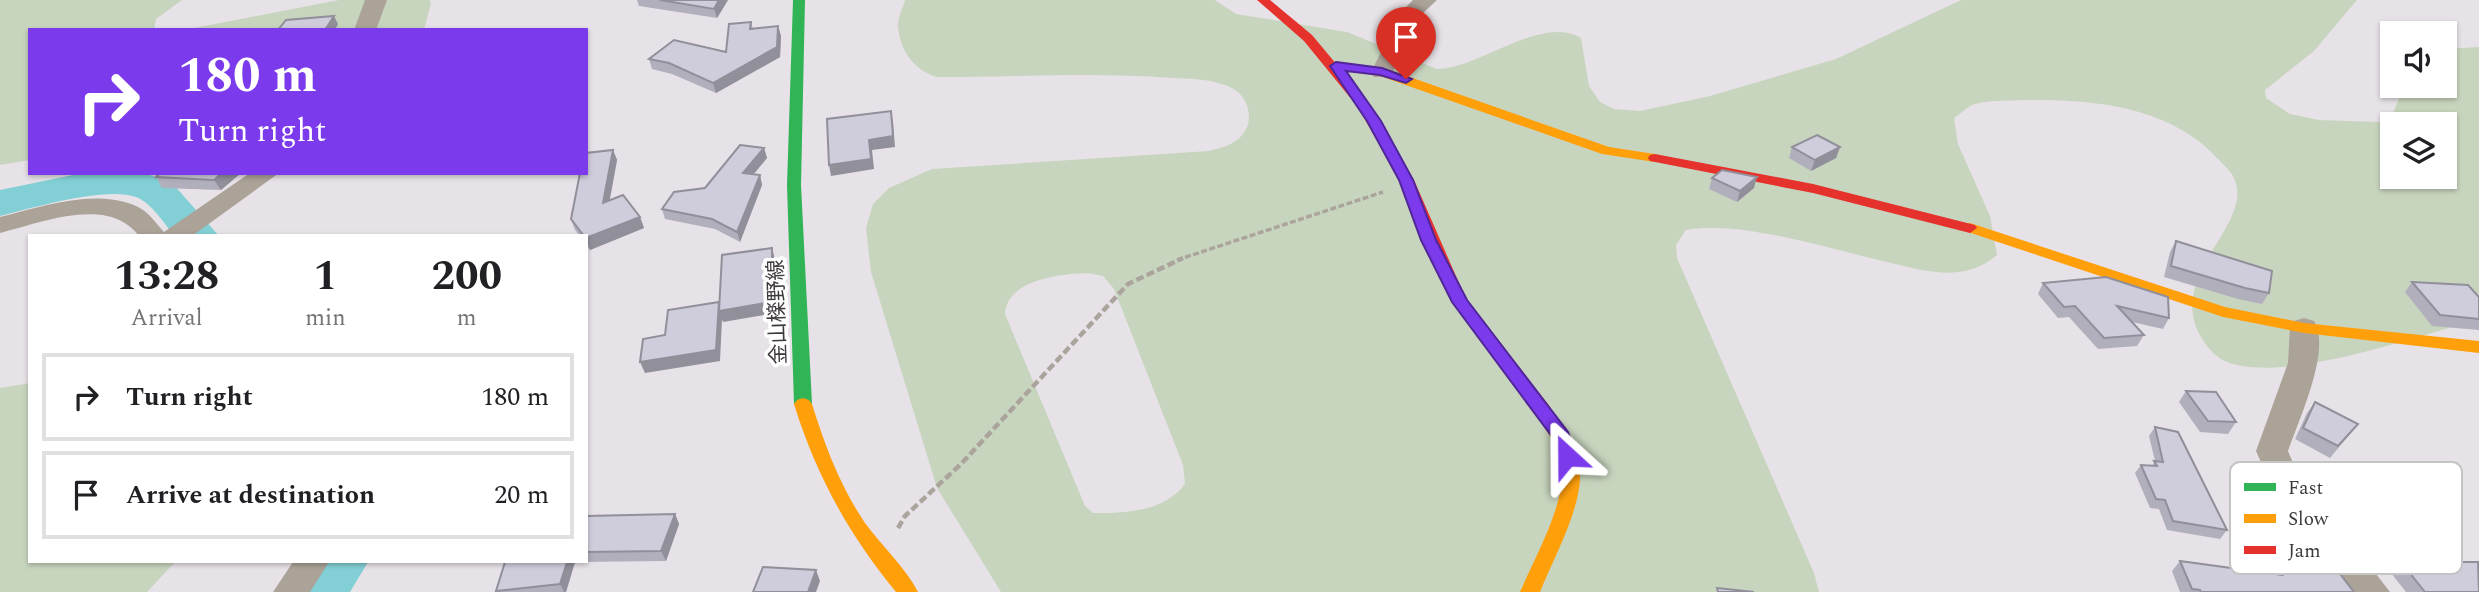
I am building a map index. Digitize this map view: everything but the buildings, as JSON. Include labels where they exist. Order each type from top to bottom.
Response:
[{"type":"street","points":[[366,28],[376,0]]},
{"type":"street","name":"金山檪野線","points":[[799,0],[794,185],[802,398],[815,447],[834,491],[880,559],[908,592]]},
{"type":"street","points":[[1263,0],[1336,66],[1374,121],[1408,183],[1429,240],[1460,302],[1561,436],[1572,476],[1530,592]]},
{"type":"street","points":[[1382,72],[1413,11],[1426,0]]},
{"type":"street","points":[[1336,66],[1382,72],[1607,151],[1737,171],[1903,209],[1973,229],[2223,312],[2304,328],[2479,346]]},
{"type":"street","points":[[177,234],[264,175]]},
{"type":"street","points":[[0,225],[83,208],[116,209],[138,217],[151,234]]},
{"type":"street","points":[[2276,462],[2272,451],[2303,363],[2304,328]]},
{"type":"street","points":[[290,592],[311,563]]},
{"type":"street","points":[[2359,574],[2373,592]]},
{"type":"path","points":[[880,559],[905,516],[961,464],[1128,284],[1170,262],[1408,183]]},
{"type":"green space","points":[[0,0],[182,0],[156,19],[154,28],[28,28],[28,160],[0,165]]},
{"type":"green space","points":[[339,0],[429,0],[431,3],[425,28],[194,28]]},
{"type":"green space","points":[[905,0],[1215,0],[1236,14],[1347,32],[1437,69],[1472,61],[1529,37],[1565,32],[1581,38],[1589,86],[1600,102],[1614,109],[1640,111],[1710,96],[1836,59],[1961,0],[2357,0],[2314,51],[2265,90],[2266,98],[2290,114],[2319,120],[2380,121],[2380,189],[2457,189],[2457,112],[2393,112],[2399,98],[2457,98],[2457,48],[2479,47],[2479,319],[2316,363],[2252,367],[2227,362],[2215,355],[2201,337],[2193,314],[2194,292],[2201,271],[2233,212],[2237,194],[2233,176],[2225,166],[2200,142],[2178,128],[2129,109],[2077,101],[1983,102],[1972,105],[1954,118],[1958,144],[1990,216],[1997,255],[1980,266],[1965,271],[1942,273],[1788,238],[1734,229],[1686,230],[1676,245],[1677,258],[1814,573],[1819,592],[1001,592],[937,488],[871,272],[866,228],[873,204],[889,188],[932,169],[1209,151],[1231,144],[1240,137],[1247,127],[1249,112],[1243,97],[1235,90],[1205,80],[1113,75],[937,77],[922,70],[905,52],[899,36],[899,17]],"holes":[[[1088,273],[1103,276],[1114,289],[1183,465],[1185,484],[1166,500],[1144,509],[1093,513],[1085,506],[1005,314],[1008,302],[1015,293],[1037,281]]]},
{"type":"green space","points":[[28,383],[28,563],[174,563],[147,592],[0,592],[0,388]]},
{"type":"waterway","points":[[0,203],[78,186],[139,184],[158,193],[196,234]]},
{"type":"waterway","points":[[318,592],[339,563]]},
{"type":"traffic: fast","points":[[799,0],[794,185],[803,404]]},
{"type":"traffic: slow","points":[[1336,66],[1382,72],[1607,151],[1655,158]]},
{"type":"traffic: slow","points":[[1970,228],[2223,312],[2304,328],[2479,347]]},
{"type":"traffic: slow","points":[[803,404],[821,458],[844,504],[872,548],[908,592]]},
{"type":"traffic: slow","points":[[1530,592],[1562,514],[1571,472],[1564,446],[1541,407]]},
{"type":"traffic: jam","points":[[1263,0],[1308,38],[1363,105],[1407,180],[1459,301],[1541,407]]},
{"type":"traffic: jam","points":[[1655,158],[1813,188],[1970,228]]},
{"type":"route","points":[[1406,79],[1382,72],[1336,66],[1374,121],[1406,180],[1429,240],[1460,302],[1561,436],[1567,456]]}]
